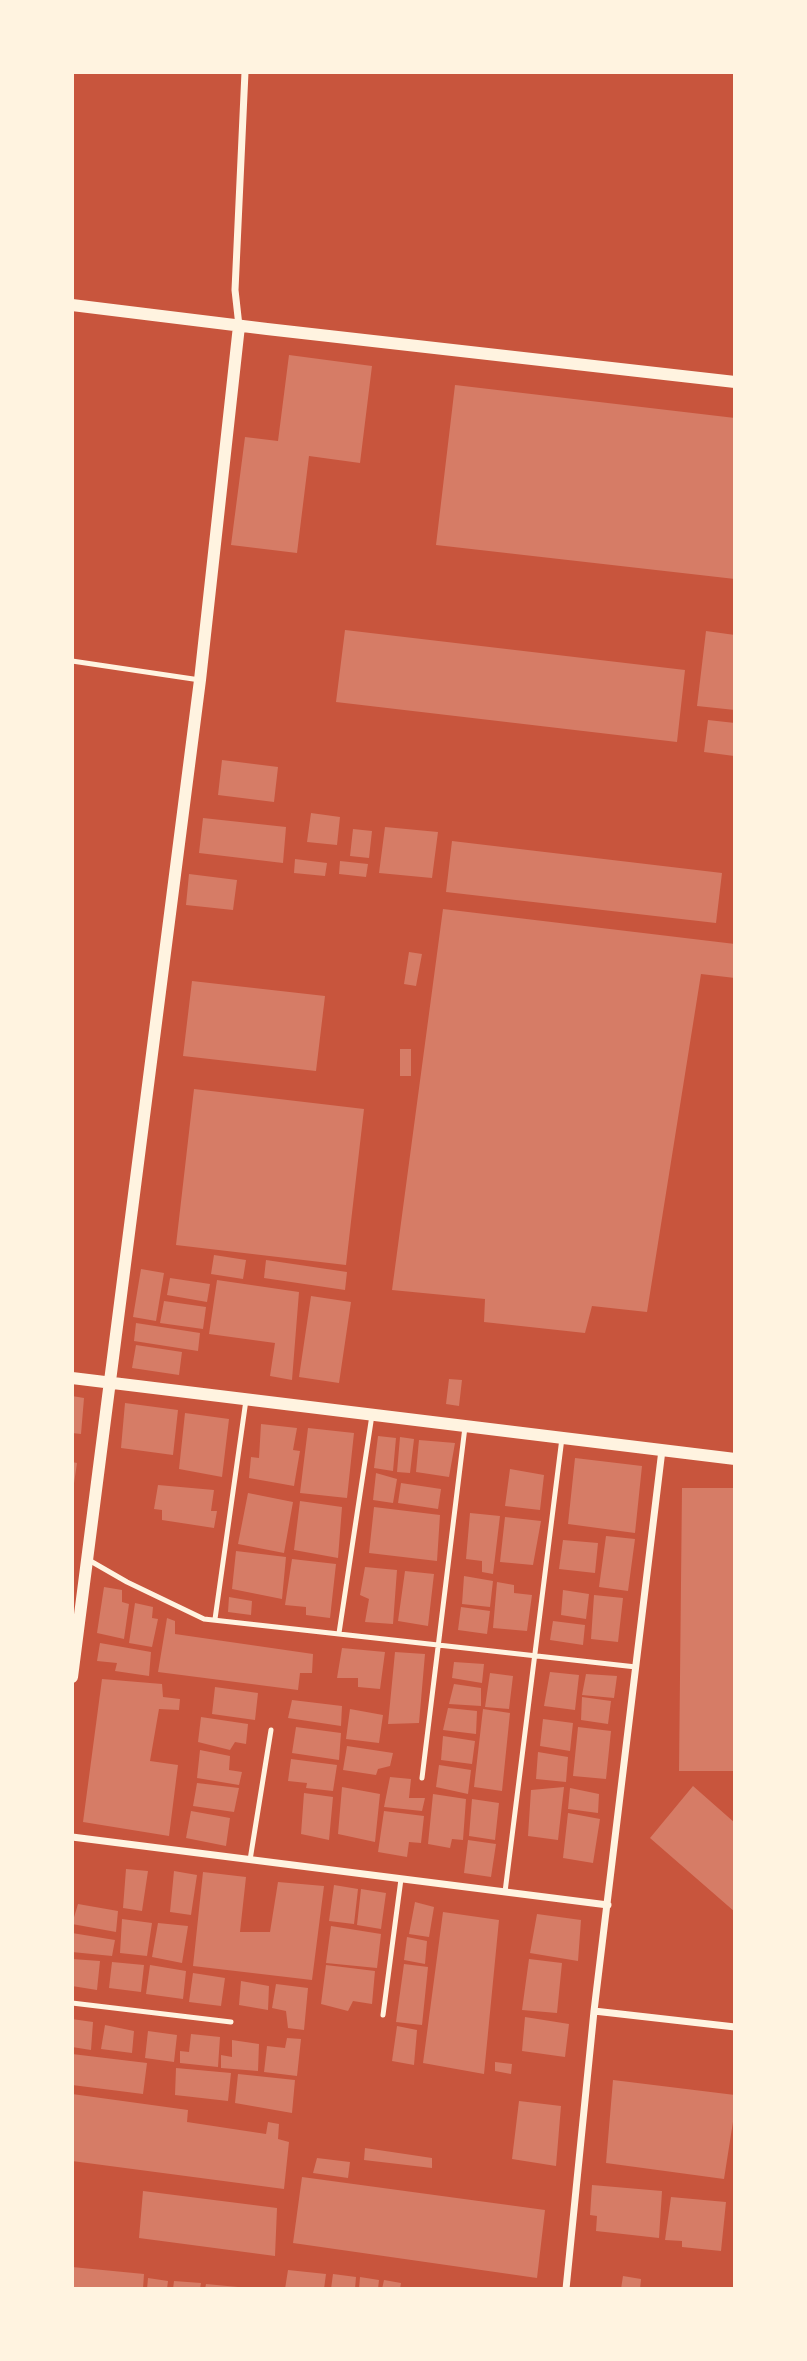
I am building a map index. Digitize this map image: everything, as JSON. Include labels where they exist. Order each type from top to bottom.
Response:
[{"type":"street","points":[[72,1677],[200,680],[239,326],[235,290],[245,72]]},
{"type":"street","points":[[72,305],[735,382]]},
{"type":"street","points":[[72,1378],[735,1459]]},
{"type":"street","points":[[566,2289],[594,2011],[662,1450]]},
{"type":"street","points":[[72,1837],[608,1905]]},
{"type":"street","points":[[594,2011],[735,2027]]},
{"type":"lane","points":[[72,661],[200,680]]},
{"type":"lane","points":[[215,1619],[246,1399]]},
{"type":"lane","points":[[339,1633],[372,1415]]},
{"type":"lane","points":[[422,1778],[465,1426]]},
{"type":"lane","points":[[505,1892],[562,1438]]},
{"type":"lane","points":[[87,1559],[127,1582],[204,1619],[636,1667]]},
{"type":"lane","points":[[250,1860],[271,1730]]},
{"type":"lane","points":[[383,2015],[401,1879]]},
{"type":"lane","points":[[72,2003],[231,2022]]},
{"type":"building","points":[[289,355],[372,366],[360,463],[309,456],[297,553],[231,545],[245,437],[278,441]]},
{"type":"building","points":[[455,385],[735,418],[735,579],[436,545]]},
{"type":"building","points":[[345,630],[685,670],[677,742],[336,702]]},
{"type":"building","points":[[706,631],[735,635],[735,710],[697,706]]},
{"type":"building","points":[[708,720],[735,723],[734,756],[704,752]]},
{"type":"building","points":[[222,760],[278,767],[274,802],[218,795]]},
{"type":"building","points":[[311,813],[340,817],[337,845],[307,842]]},
{"type":"building","points":[[203,818],[286,827],[283,863],[199,853]]},
{"type":"building","points":[[385,827],[438,832],[432,878],[379,873]]},
{"type":"building","points":[[353,829],[372,831],[369,858],[350,856]]},
{"type":"building","points":[[452,841],[722,873],[716,923],[446,892]]},
{"type":"building","points":[[295,859],[327,863],[325,876],[294,873]]},
{"type":"building","points":[[340,861],[368,864],[366,877],[339,874]]},
{"type":"building","points":[[189,874],[237,880],[233,910],[186,905]]},
{"type":"building","points":[[443,909],[735,944],[735,978],[701,974],[647,1312],[592,1306],[585,1333],[484,1322],[485,1299],[392,1290]]},
{"type":"building","points":[[409,952],[422,954],[416,986],[404,984]]},
{"type":"building","points":[[192,981],[325,996],[316,1071],[183,1056]]},
{"type":"building","points":[[400,1049],[411,1049],[411,1076],[400,1076]]},
{"type":"building","points":[[194,1089],[364,1109],[346,1265],[176,1245]]},
{"type":"building","points":[[214,1255],[246,1260],[243,1279],[211,1274]]},
{"type":"building","points":[[266,1260],[347,1272],[345,1290],[264,1278]]},
{"type":"building","points":[[141,1269],[164,1273],[156,1321],[133,1317]]},
{"type":"building","points":[[170,1278],[210,1284],[207,1302],[167,1295]]},
{"type":"building","points":[[217,1280],[299,1292],[292,1380],[270,1376],[275,1343],[209,1334]]},
{"type":"building","points":[[311,1296],[351,1302],[339,1383],[299,1377]]},
{"type":"building","points":[[164,1301],[206,1307],[203,1329],[160,1323]]},
{"type":"building","points":[[136,1323],[200,1333],[198,1351],[134,1341]]},
{"type":"building","points":[[136,1345],[182,1352],[179,1375],[132,1368]]},
{"type":"building","points":[[449,1379],[462,1380],[459,1406],[446,1404]]},
{"type":"building","points":[[72,1396],[84,1398],[81,1434],[72,1433]]},
{"type":"building","points":[[125,1403],[178,1410],[173,1455],[121,1448]]},
{"type":"building","points":[[185,1413],[229,1419],[222,1477],[179,1469]]},
{"type":"building","points":[[261,1424],[297,1428],[293,1450],[300,1451],[294,1486],[249,1478],[251,1457],[259,1458]]},
{"type":"building","points":[[308,1428],[354,1433],[347,1498],[300,1493]]},
{"type":"building","points":[[378,1436],[396,1438],[393,1471],[374,1468]]},
{"type":"building","points":[[400,1437],[414,1439],[410,1473],[397,1472]]},
{"type":"building","points":[[419,1440],[455,1443],[449,1477],[416,1472]]},
{"type":"building","points":[[575,1458],[642,1466],[635,1533],[568,1524]]},
{"type":"building","points":[[72,1462],[77,1463],[73,1490],[72,1490]]},
{"type":"building","points":[[510,1469],[544,1475],[540,1510],[505,1506]]},
{"type":"building","points":[[376,1473],[397,1479],[393,1503],[373,1500]]},
{"type":"building","points":[[401,1483],[441,1489],[438,1509],[398,1503]]},
{"type":"building","points":[[158,1485],[214,1490],[211,1511],[217,1511],[214,1528],[162,1520],[162,1510],[154,1509]]},
{"type":"building","points":[[682,1488],[735,1488],[735,1771],[679,1771]]},
{"type":"building","points":[[248,1493],[293,1502],[284,1553],[238,1544]]},
{"type":"building","points":[[300,1501],[342,1507],[338,1558],[294,1550]]},
{"type":"building","points":[[374,1507],[440,1515],[437,1561],[369,1553]]},
{"type":"building","points":[[470,1513],[500,1516],[493,1574],[482,1572],[482,1561],[466,1559]]},
{"type":"building","points":[[505,1517],[541,1521],[533,1565],[500,1562]]},
{"type":"building","points":[[606,1536],[635,1539],[628,1591],[599,1587]]},
{"type":"building","points":[[563,1540],[598,1543],[595,1573],[559,1569]]},
{"type":"building","points":[[236,1551],[286,1557],[282,1599],[232,1589]]},
{"type":"building","points":[[292,1559],[336,1564],[330,1618],[306,1615],[306,1607],[285,1605]]},
{"type":"building","points":[[365,1567],[397,1570],[393,1624],[365,1622],[369,1599],[360,1595]]},
{"type":"building","points":[[405,1571],[434,1574],[428,1626],[398,1621]]},
{"type":"building","points":[[464,1576],[493,1581],[490,1607],[462,1604]]},
{"type":"building","points":[[497,1582],[514,1585],[514,1593],[532,1595],[527,1631],[493,1628]]},
{"type":"building","points":[[104,1587],[122,1590],[122,1602],[129,1604],[124,1639],[97,1633]]},
{"type":"building","points":[[563,1590],[589,1594],[586,1619],[561,1615]]},
{"type":"building","points":[[594,1595],[623,1598],[618,1642],[591,1639]]},
{"type":"building","points":[[229,1597],[252,1601],[251,1615],[228,1612]]},
{"type":"building","points":[[135,1603],[153,1607],[152,1618],[158,1619],[152,1647],[129,1643]]},
{"type":"building","points":[[461,1607],[490,1611],[487,1634],[458,1630]]},
{"type":"building","points":[[167,1618],[175,1621],[175,1634],[313,1654],[312,1673],[300,1673],[298,1690],[158,1672]]},
{"type":"building","points":[[553,1621],[585,1625],[583,1645],[550,1640]]},
{"type":"building","points":[[100,1643],[151,1652],[149,1676],[115,1671],[117,1663],[97,1661]]},
{"type":"building","points":[[342,1648],[385,1652],[380,1689],[358,1687],[358,1678],[337,1678]]},
{"type":"building","points":[[395,1652],[425,1654],[419,1723],[388,1724]]},
{"type":"building","points":[[454,1662],[484,1664],[482,1683],[452,1678]]},
{"type":"building","points":[[550,1672],[579,1675],[575,1710],[544,1706]]},
{"type":"building","points":[[490,1673],[513,1676],[509,1709],[485,1707]]},
{"type":"building","points":[[586,1674],[617,1676],[614,1698],[582,1695]]},
{"type":"building","points":[[102,1679],[162,1684],[163,1697],[180,1699],[179,1710],[159,1709],[150,1761],[178,1765],[169,1836],[83,1822]]},
{"type":"building","points":[[454,1684],[481,1688],[481,1706],[449,1704]]},
{"type":"building","points":[[215,1687],[258,1693],[255,1720],[212,1714]]},
{"type":"building","points":[[582,1697],[611,1701],[608,1724],[581,1720]]},
{"type":"building","points":[[292,1700],[342,1706],[341,1726],[288,1718]]},
{"type":"building","points":[[448,1708],[477,1711],[476,1734],[443,1730]]},
{"type":"building","points":[[350,1709],[383,1715],[379,1743],[346,1739]]},
{"type":"building","points":[[483,1709],[510,1713],[502,1791],[474,1787]]},
{"type":"building","points":[[201,1717],[248,1724],[246,1744],[235,1742],[230,1750],[198,1742]]},
{"type":"building","points":[[543,1719],[573,1723],[570,1751],[540,1746]]},
{"type":"building","points":[[296,1727],[341,1733],[339,1760],[292,1753]]},
{"type":"building","points":[[578,1727],[611,1731],[606,1779],[573,1776]]},
{"type":"building","points":[[443,1736],[475,1741],[472,1764],[441,1760]]},
{"type":"building","points":[[347,1746],[393,1753],[390,1766],[378,1769],[376,1775],[343,1770]]},
{"type":"building","points":[[200,1750],[230,1756],[229,1770],[242,1772],[239,1785],[197,1778]]},
{"type":"building","points":[[538,1752],[568,1757],[566,1782],[536,1779]]},
{"type":"building","points":[[291,1759],[337,1765],[333,1791],[306,1788],[307,1783],[288,1781]]},
{"type":"building","points":[[439,1765],[471,1770],[468,1794],[436,1787]]},
{"type":"building","points":[[390,1777],[411,1779],[409,1798],[425,1798],[422,1811],[384,1807]]},
{"type":"building","points":[[197,1783],[239,1788],[234,1812],[193,1806]]},
{"type":"building","points":[[693,1786],[735,1823],[735,1912],[650,1838]]},
{"type":"building","points":[[342,1787],[380,1794],[375,1842],[338,1834]]},
{"type":"building","points":[[564,1787],[558,1840],[528,1836],[531,1790]]},
{"type":"building","points":[[570,1788],[599,1794],[598,1813],[568,1809]]},
{"type":"building","points":[[304,1793],[333,1797],[329,1840],[301,1834]]},
{"type":"building","points":[[433,1794],[466,1799],[463,1840],[452,1839],[450,1848],[428,1844]]},
{"type":"building","points":[[472,1799],[499,1803],[495,1840],[469,1836]]},
{"type":"building","points":[[191,1811],[230,1818],[226,1846],[186,1838]]},
{"type":"building","points":[[384,1811],[424,1816],[421,1843],[409,1842],[407,1857],[378,1852]]},
{"type":"building","points":[[568,1813],[600,1819],[593,1863],[563,1858]]},
{"type":"building","points":[[468,1840],[496,1844],[491,1877],[464,1873]]},
{"type":"building","points":[[126,1869],[148,1871],[142,1911],[123,1908]]},
{"type":"building","points":[[174,1871],[197,1875],[191,1915],[170,1912]]},
{"type":"building","points":[[203,1872],[246,1877],[240,1932],[270,1932],[278,1882],[324,1886],[312,1980],[193,1966]]},
{"type":"building","points":[[334,1885],[358,1889],[354,1924],[329,1921]]},
{"type":"building","points":[[361,1889],[386,1893],[381,1929],[357,1925]]},
{"type":"building","points":[[415,1902],[434,1907],[429,1937],[409,1934]]},
{"type":"building","points":[[78,1904],[118,1911],[116,1932],[72,1924]]},
{"type":"building","points":[[443,1912],[499,1920],[484,2074],[423,2063]]},
{"type":"building","points":[[537,1914],[581,1920],[578,1961],[530,1953]]},
{"type":"building","points":[[122,1919],[152,1923],[147,1956],[120,1953]]},
{"type":"building","points":[[158,1923],[188,1926],[182,1963],[152,1957]]},
{"type":"building","points":[[331,1926],[381,1934],[377,1968],[326,1963]]},
{"type":"building","points":[[72,1933],[115,1940],[112,1956],[72,1952]]},
{"type":"building","points":[[407,1937],[427,1941],[425,1964],[404,1960]]},
{"type":"building","points":[[72,1959],[100,1961],[97,1990],[72,1986]]},
{"type":"building","points":[[529,1959],[562,1963],[557,2013],[522,2010]]},
{"type":"building","points":[[112,1962],[144,1965],[141,1992],[109,1988]]},
{"type":"building","points":[[404,1964],[428,1967],[422,2025],[396,2022]]},
{"type":"building","points":[[150,1965],[186,1971],[183,1999],[146,1994]]},
{"type":"building","points":[[326,1965],[375,1971],[372,2004],[353,2001],[348,2011],[321,2004]]},
{"type":"building","points":[[193,1973],[225,1978],[221,2006],[189,2002]]},
{"type":"building","points":[[241,1981],[269,1986],[268,2010],[239,2005]]},
{"type":"building","points":[[276,1984],[308,1988],[304,2030],[288,2028],[286,2011],[272,2008]]},
{"type":"building","points":[[525,2017],[569,2024],[565,2057],[522,2051]]},
{"type":"building","points":[[72,2019],[93,2022],[91,2050],[72,2047]]},
{"type":"building","points":[[105,2025],[134,2031],[132,2053],[101,2049]]},
{"type":"building","points":[[397,2026],[417,2030],[414,2065],[392,2061]]},
{"type":"building","points":[[148,2031],[177,2035],[174,2062],[145,2058]]},
{"type":"building","points":[[191,2034],[220,2037],[218,2067],[180,2063],[180,2051],[189,2052]]},
{"type":"building","points":[[287,2038],[301,2039],[297,2076],[264,2072],[267,2046],[285,2048]]},
{"type":"building","points":[[232,2040],[259,2044],[258,2071],[221,2068],[221,2055],[232,2057]]},
{"type":"building","points":[[72,2054],[147,2063],[143,2094],[72,2085]]},
{"type":"building","points":[[495,2062],[512,2064],[511,2074],[495,2071]]},
{"type":"building","points":[[176,2068],[231,2073],[228,2101],[175,2095]]},
{"type":"building","points":[[238,2074],[295,2080],[292,2113],[235,2103]]},
{"type":"building","points":[[613,2080],[735,2095],[724,2179],[606,2163]]},
{"type":"building","points":[[72,2094],[188,2110],[187,2122],[266,2134],[268,2122],[279,2124],[278,2139],[289,2142],[284,2189],[72,2161]]},
{"type":"building","points":[[519,2101],[561,2106],[556,2166],[512,2159]]},
{"type":"building","points":[[365,2148],[432,2158],[432,2168],[364,2160]]},
{"type":"building","points":[[317,2158],[350,2162],[348,2178],[313,2173]]},
{"type":"building","points":[[302,2177],[545,2210],[537,2278],[293,2243]]},
{"type":"building","points":[[592,2185],[662,2191],[659,2238],[596,2231],[597,2216],[590,2215]]},
{"type":"building","points":[[143,2191],[277,2208],[275,2256],[139,2238]]},
{"type":"building","points":[[671,2197],[726,2202],[721,2251],[682,2247],[682,2241],[665,2240]]},
{"type":"building","points":[[72,2267],[144,2274],[143,2289],[72,2289]]},
{"type":"building","points":[[288,2270],[326,2274],[324,2289],[285,2289]]},
{"type":"building","points":[[333,2274],[356,2277],[355,2289],[331,2289]]},
{"type":"building","points":[[623,2276],[641,2279],[640,2289],[621,2289]]},
{"type":"building","points":[[360,2277],[379,2280],[378,2289],[359,2289]]},
{"type":"building","points":[[148,2278],[168,2281],[167,2289],[147,2289]]},
{"type":"building","points":[[384,2280],[401,2283],[400,2289],[382,2289]]},
{"type":"building","points":[[174,2281],[201,2283],[200,2289],[173,2289]]},
{"type":"building","points":[[206,2284],[238,2287],[238,2289],[205,2289]]}]
